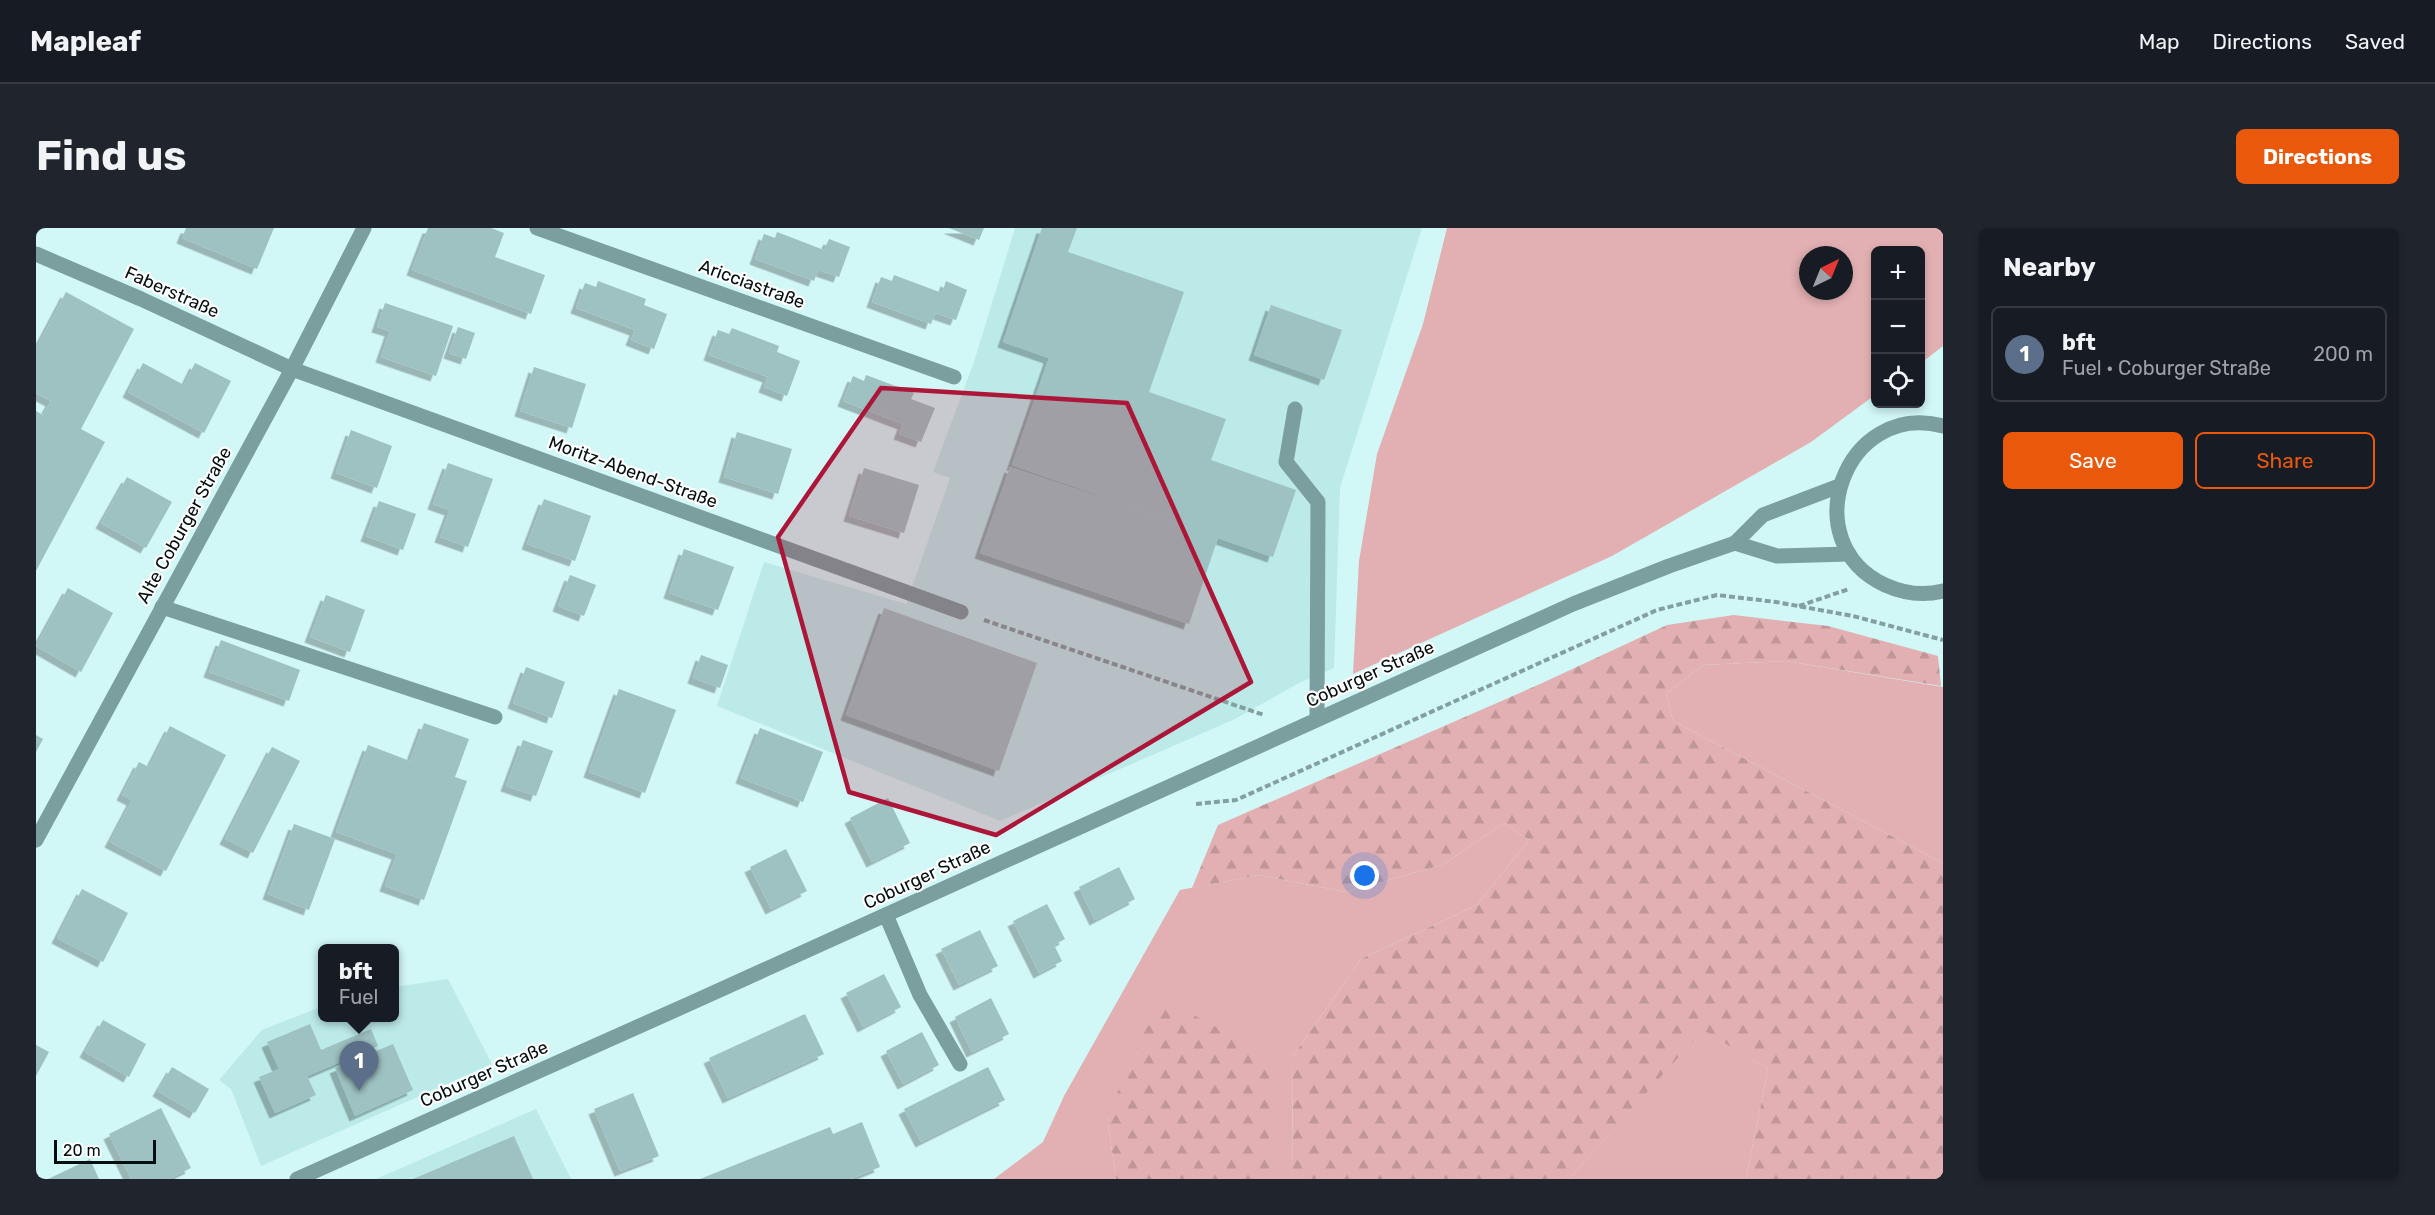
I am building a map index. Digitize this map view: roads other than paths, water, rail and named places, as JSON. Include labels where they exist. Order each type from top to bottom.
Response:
[{"type":"street","name":"Alte Coburger Straße","points":[[36,840],[292,369],[364,228]]},
{"type":"street","name":"Aricciastraße","points":[[537,228],[954,377]]},
{"type":"street","name":"Faberstraße","points":[[36,254],[141,299],[292,369]]},
{"type":"street","name":"Moritz-Abend-Straße","points":[[292,369],[961,612]]},
{"type":"street","points":[[1295,409],[1286,462],[1318,501],[1317,719]]},
{"type":"street","points":[[1941,423],[1915,423],[1894,428],[1874,438],[1857,452],[1839,486],[1837,519],[1841,537],[1849,554],[1875,580],[1895,590],[1917,594],[1942,593]]},
{"type":"street","points":[[1839,486],[1763,515],[1735,543],[1777,556],[1849,554]]},
{"type":"street","name":"Coburger Straße","points":[[297,1179],[1573,604],[1735,543]]},
{"type":"street","points":[[162,608],[495,717]]},
{"type":"street","points":[[886,915],[920,996],[960,1064]]},
{"type":"place","name":"bft","points":[[359,1091]]}]
